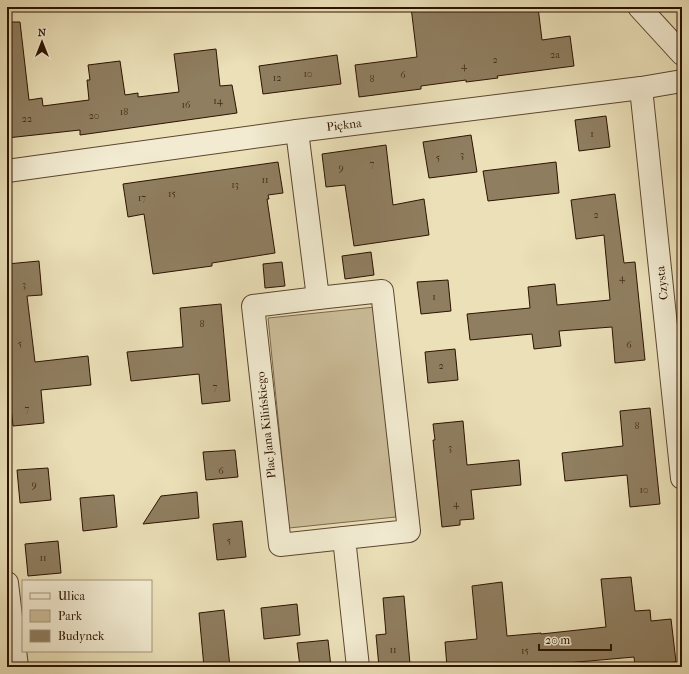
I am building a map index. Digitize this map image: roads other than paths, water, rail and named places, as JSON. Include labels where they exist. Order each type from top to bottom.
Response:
[{"type":"street","points":[[639,7],[682,54]]},
{"type":"street","name":"Piękna","points":[[7,171],[297,131],[641,88],[682,81]]},
{"type":"street","name":"Czysta","points":[[641,88],[682,478]]},
{"type":"street","points":[[297,131],[318,298]]},
{"type":"street","name":"Plac Jana Kilińskiego","points":[[382,291],[408,530],[344,538],[280,545],[253,306],[382,291]]},
{"type":"street","points":[[344,538],[358,667]]},
{"type":"street","points":[[7,583],[16,667]]}]
